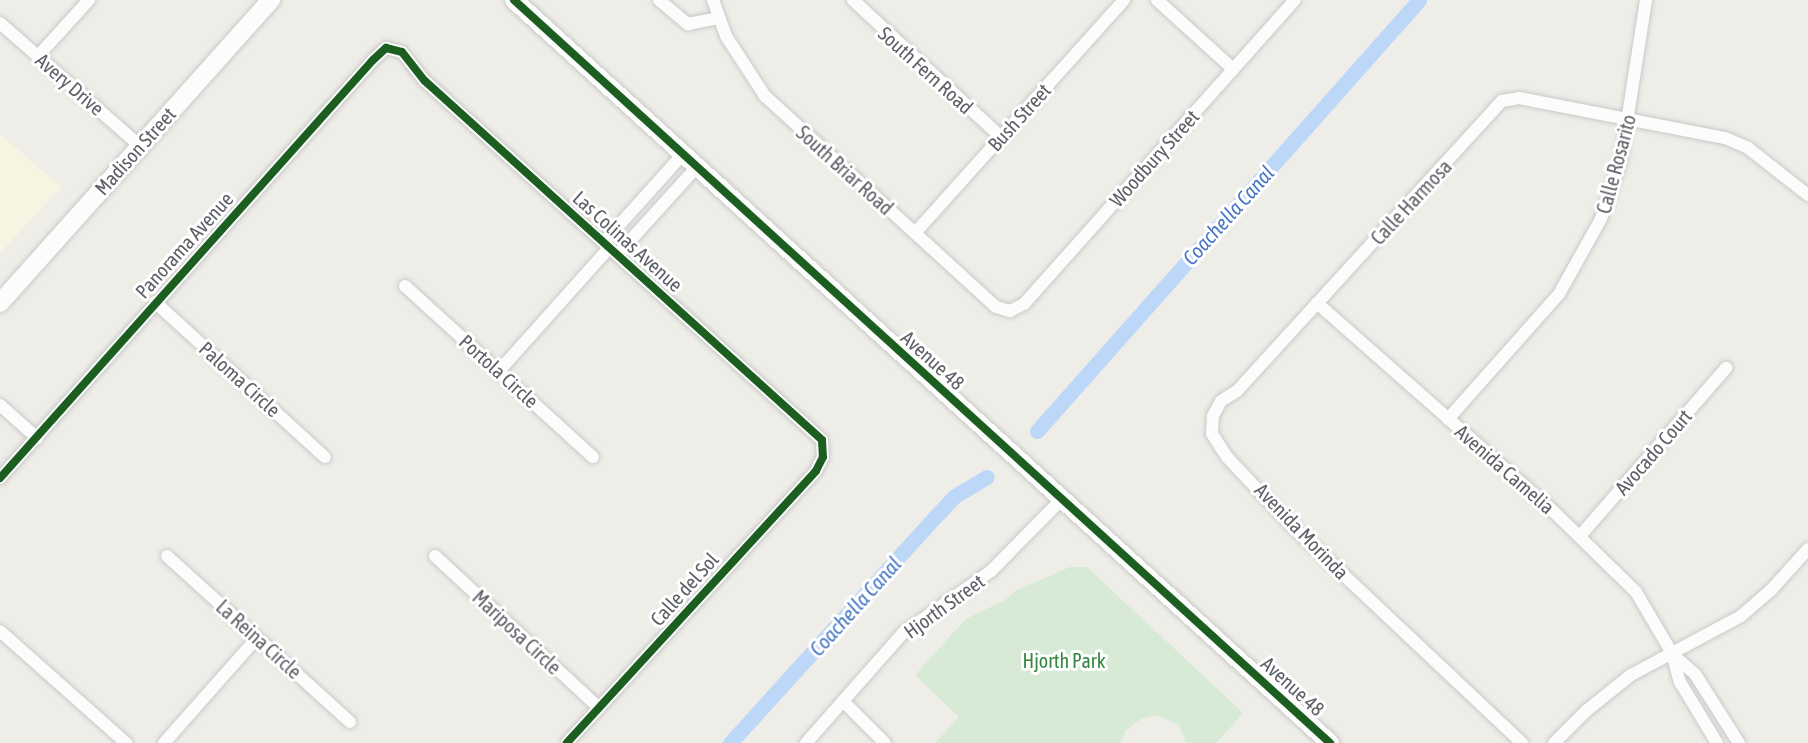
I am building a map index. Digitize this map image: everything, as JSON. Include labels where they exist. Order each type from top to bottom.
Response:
[{"type":"main road","name":"Madison Street","points":[[0,303],[271,0]]},
{"type":"main road","name":"Avenue 48","points":[[514,0],[1330,743]]},
{"type":"street","points":[[38,56],[89,0]]},
{"type":"street","points":[[659,0],[688,24],[719,18]]},
{"type":"street","name":"South Briar Road","points":[[713,0],[737,57],[765,96],[996,307],[1010,311]]},
{"type":"street","name":"South Fern Road","points":[[853,0],[1001,137]]},
{"type":"street","name":"Bush Street","points":[[915,233],[1124,0]]},
{"type":"street","points":[[1157,0],[1233,69]]},
{"type":"street","name":"Woodbury Street","points":[[1010,311],[1024,304],[1295,0]]},
{"type":"street","name":"Calle Rosarito","points":[[1448,419],[1559,294],[1580,261],[1601,219],[1621,160],[1646,0]]},
{"type":"street","name":"Avery Drive","points":[[0,23],[140,146]]},
{"type":"street","name":"Panorama Avenue","points":[[0,478],[373,60],[386,48],[402,52]]},
{"type":"street","name":"Las Colinas Avenue","points":[[402,52],[425,81],[822,440],[823,457]]},
{"type":"street","name":"Calle Harmosa","points":[[1317,303],[1502,100],[1519,98],[1628,121]]},
{"type":"street","points":[[1628,121],[1695,130],[1748,148],[1808,195]]},
{"type":"street","points":[[499,371],[690,160]]},
{"type":"street","points":[[611,247],[690,160]]},
{"type":"street","name":"Portola Circle","points":[[405,286],[593,457]]},
{"type":"street","name":"Paloma Circle","points":[[155,302],[325,457]]},
{"type":"street","name":"Avenida Camelia","points":[[1317,303],[1580,536],[1636,592],[1672,653],[1680,682],[1717,743]]},
{"type":"street","name":"Avenida Morinda","points":[[1317,303],[1237,391],[1221,401],[1213,416],[1212,434],[1227,457],[1292,526],[1522,743]]},
{"type":"street","name":"Avocado Court","points":[[1580,536],[1726,368]]},
{"type":"street","points":[[0,405],[37,438]]},
{"type":"street","name":"Calle del Sol","points":[[567,743],[816,471],[823,457]]},
{"type":"street","name":"Hjorth Street","points":[[806,743],[903,633],[991,571],[1062,499]]},
{"type":"street","points":[[1554,743],[1586,711],[1631,675],[1741,616],[1772,590],[1808,549]]},
{"type":"street","name":"La Reina Circle","points":[[167,556],[350,722]]},
{"type":"street","name":"Mariposa Circle","points":[[435,556],[599,708]]},
{"type":"street","points":[[0,631],[126,743]]},
{"type":"street","points":[[164,743],[257,638]]},
{"type":"street","name":"Avenida Camelia","points":[[1672,653],[1695,674],[1739,743]]},
{"type":"street","points":[[843,701],[885,743]]},
{"type":"shaded area","points":[[0,134],[61,187],[0,253]]},
{"type":"green space","name":"Hjorth Park","points":[[1070,567],[1087,567],[1243,713],[1216,743],[1186,743],[1179,725],[1157,715],[1141,719],[1125,731],[1121,743],[935,743],[959,717],[915,675],[966,619],[1005,600],[1015,591]]},
{"type":"waterway","name":"Coachella Canal","points":[[1037,431],[1419,0]]},
{"type":"waterway","name":"Coachella Canal","points":[[730,743],[955,496],[987,477]]},
{"type":"cycle path","points":[[514,0],[1330,743]]},
{"type":"cycle path","points":[[0,478],[373,60],[386,48],[402,52],[425,81],[822,440],[823,457],[816,471],[567,743]]}]
